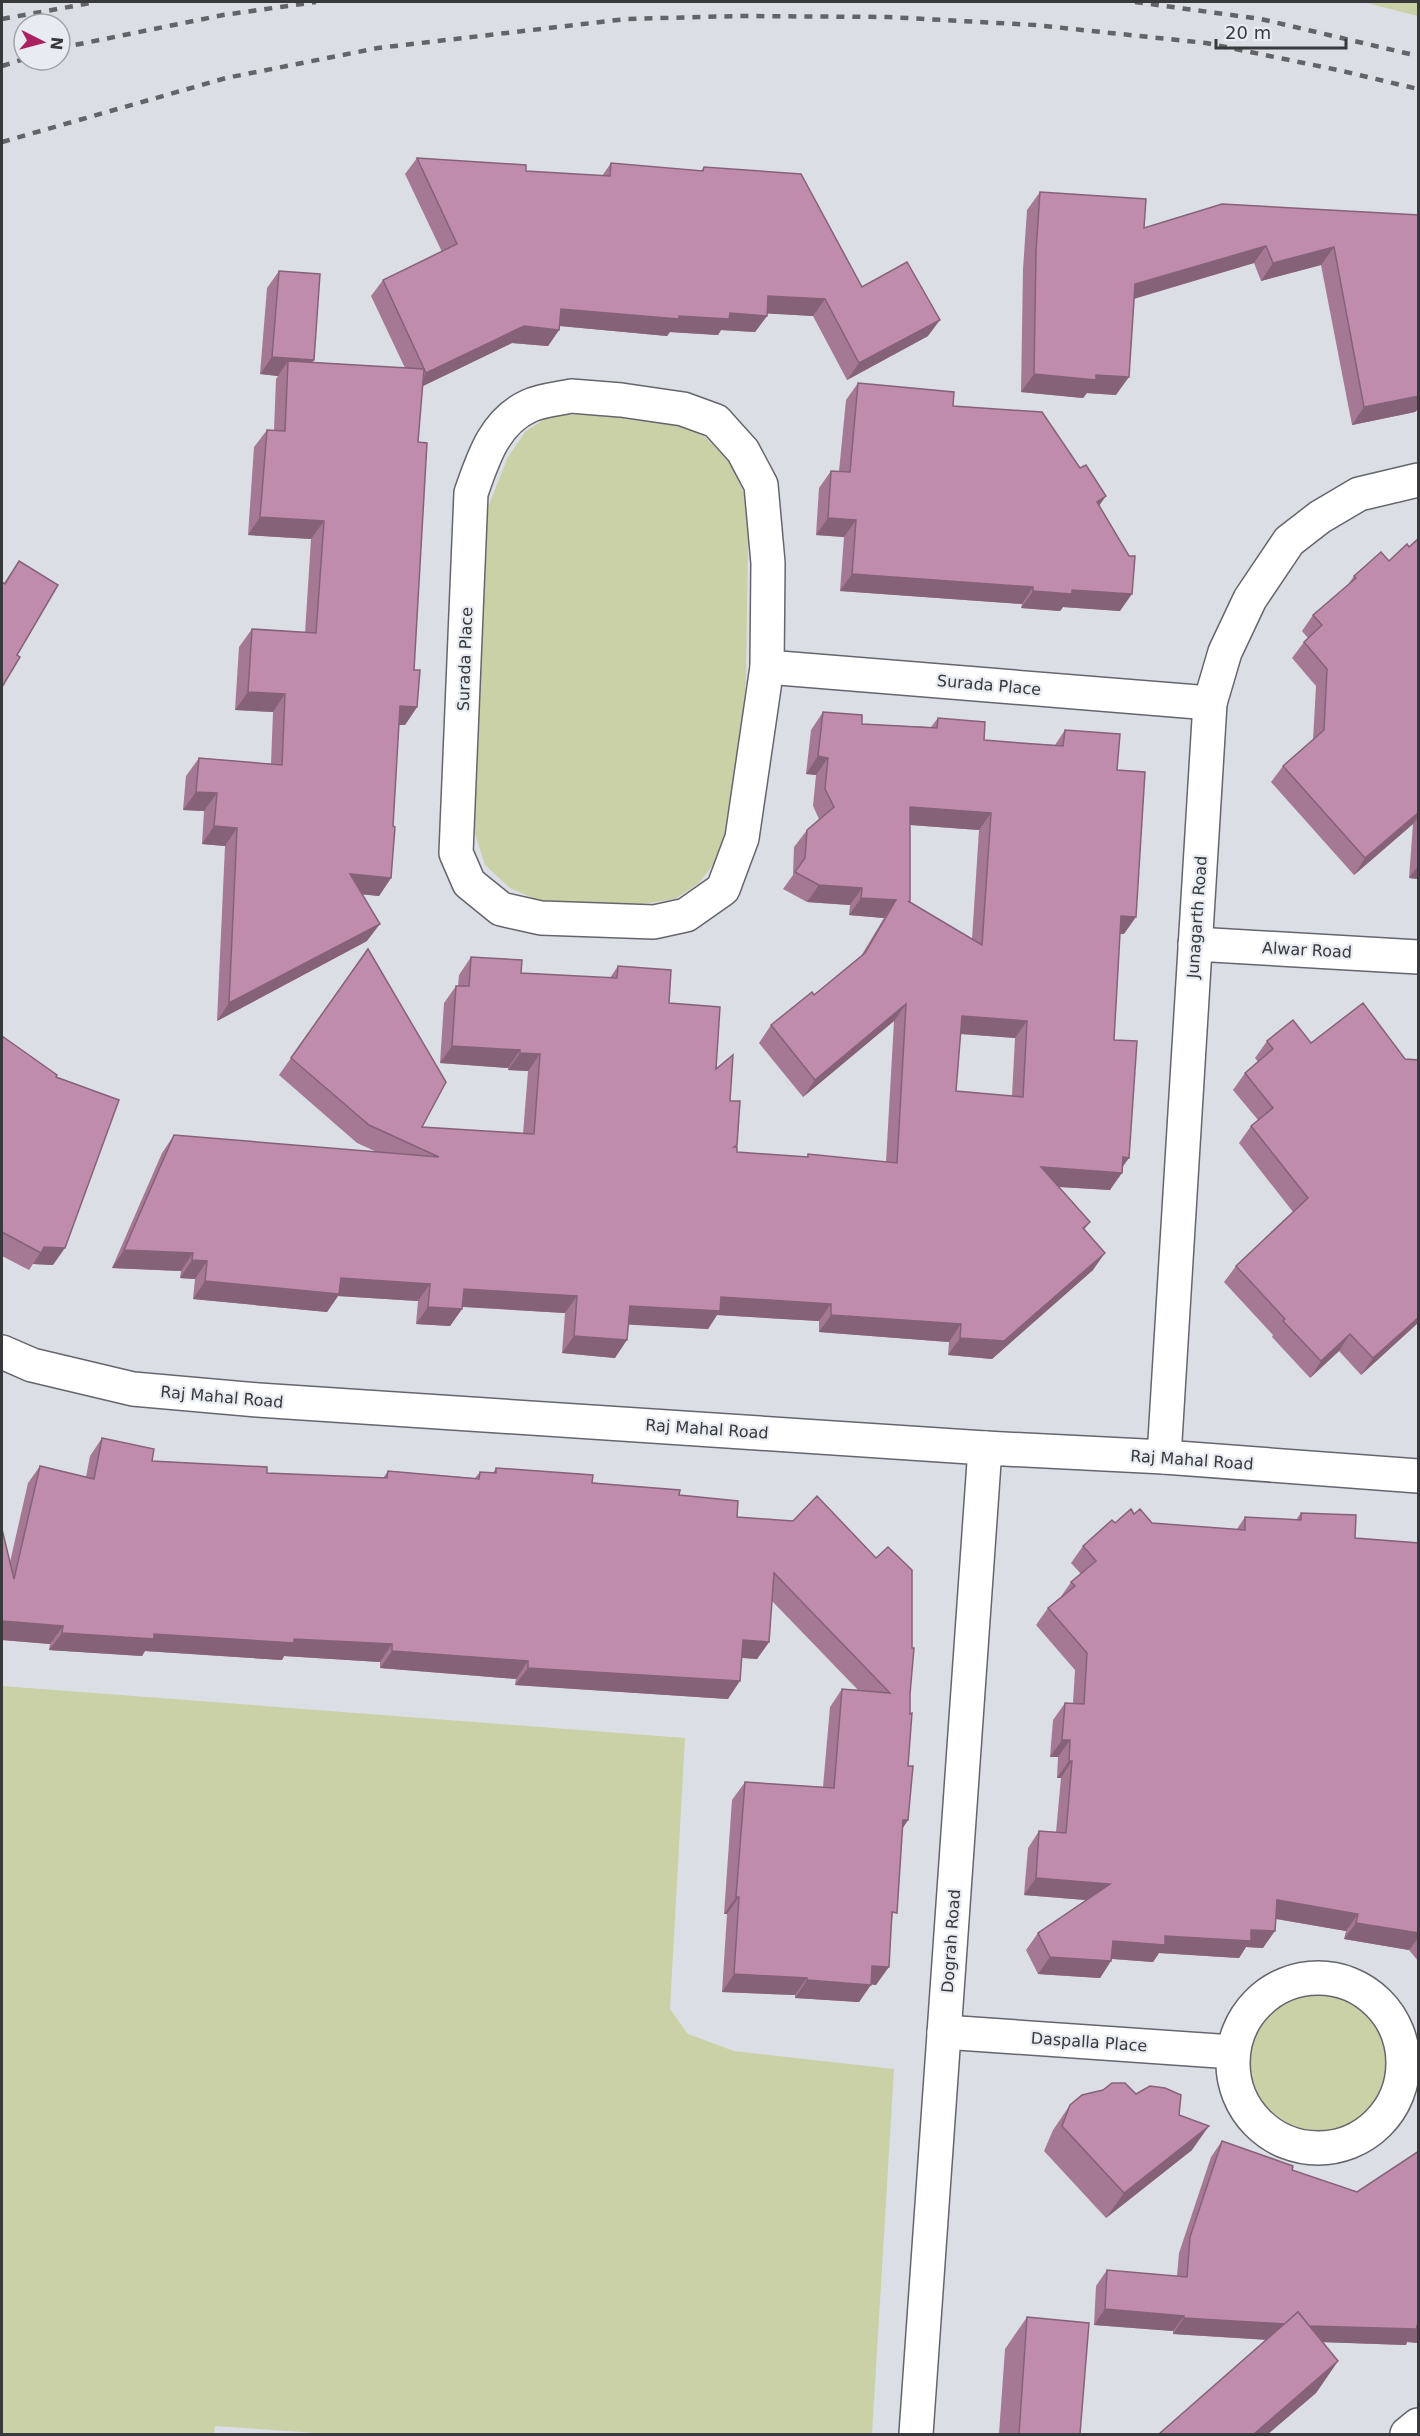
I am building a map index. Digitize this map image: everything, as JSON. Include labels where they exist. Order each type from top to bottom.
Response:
[{"type":"street","name":"Surada Place","points":[[571,396],[683,409],[716,421],[743,451],[761,485],[768,563],[767,667],[742,838],[723,889],[686,915],[654,922],[531,916],[501,909],[469,883],[456,853],[471,493],[482,457],[503,423],[530,405],[571,396]]},
{"type":"street","name":"Junagarth Road","points":[[1164,1457],[1210,704],[1225,652],[1250,599],[1289,541],[1320,518],[1359,494],[1419,480]]},
{"type":"street","name":"Surada Place","points":[[767,667],[1210,704]]},
{"type":"street","name":"Alwar Road","points":[[1195,944],[1419,957]]},
{"type":"street","name":"Raj Mahal Road","points":[[2,1353],[32,1365],[134,1389],[270,1401],[985,1448],[1164,1457],[1419,1476]]},
{"type":"street","name":"Dograh Road","points":[[916,2434],[985,1448]]},
{"type":"street","points":[[1322,1978],[1344,1981],[1363,1990],[1379,2004],[1392,2021],[1400,2041],[1400,2083],[1393,2103],[1380,2121],[1364,2135],[1345,2144],[1323,2148],[1302,2147],[1282,2140],[1264,2129],[1249,2114],[1239,2095],[1233,2074],[1233,2052],[1239,2032],[1249,2013],[1263,1997],[1281,1986],[1301,1979],[1322,1978]]},
{"type":"street","name":"Daspalla Place","points":[[944,2032],[1233,2052]]},
{"type":"street","points":[[1407,2434],[1419,2425]]},
{"type":"green space","points":[[1363,2],[1418,2],[1418,16]]},
{"type":"green space","points":[[588,414],[676,422],[706,438],[731,464],[744,494],[748,541],[746,681],[735,803],[720,856],[699,883],[675,899],[643,904],[574,906],[540,901],[510,888],[485,865],[471,820],[488,507],[508,457],[526,431],[550,416]]},
{"type":"green space","points":[[2,1686],[685,1738],[670,2009],[688,2034],[734,2051],[894,2069],[872,2434],[331,2434],[215,2426],[214,2434],[2,2434]]},
{"type":"green space","points":[[1321,1992],[1349,1997],[1372,2013],[1388,2036],[1393,2064],[1388,2092],[1372,2115],[1349,2131],[1321,2136],[1293,2131],[1270,2115],[1254,2092],[1249,2064],[1254,2036],[1270,2013],[1293,1997]]},
{"type":"building","points":[[417,158],[526,165],[526,171],[610,176],[611,163],[703,171],[704,167],[801,174],[862,287],[907,262],[940,320],[859,363],[825,299],[768,296],[767,316],[730,313],[729,319],[679,316],[679,319],[561,309],[559,330],[524,326],[426,373],[383,280],[457,244]]},
{"type":"building","points":[[1040,192],[1146,199],[1144,228],[1222,204],[1419,215],[1419,396],[1364,407],[1334,247],[1273,263],[1266,246],[1135,284],[1129,377],[1096,375],[1096,380],[1034,374],[1036,251]]},
{"type":"building","points":[[279,271],[320,274],[314,360],[272,357]]},
{"type":"building","points":[[288,361],[424,369],[418,442],[427,443],[414,670],[420,670],[417,707],[400,706],[391,878],[350,874],[380,924],[229,1003],[237,828],[214,826],[217,793],[196,792],[199,758],[282,765],[285,694],[248,692],[252,629],[316,633],[324,521],[260,517],[267,430],[285,431]]},
{"type":"building","points":[[858,383],[954,392],[953,406],[1042,412],[1080,468],[1086,465],[1106,496],[1097,502],[1129,556],[1135,556],[1132,594],[1072,590],[1072,594],[1033,591],[1033,587],[852,574],[856,520],[828,518],[831,471],[850,472]]},
{"type":"building","points":[[1419,538],[1419,812],[1365,858],[1283,766],[1324,730],[1327,669],[1304,642],[1322,625],[1313,615],[1356,578],[1354,576],[1381,552],[1389,561],[1407,544],[1409,547]]},
{"type":"building","points":[[19,561],[58,585],[17,655],[20,657],[2,687],[2,582],[5,584]]},
{"type":"building","points":[[823,712],[862,715],[862,724],[937,728],[938,718],[985,722],[984,740],[1020,743],[1063,746],[1065,730],[1120,734],[1117,770],[1145,772],[1136,917],[1121,916],[1114,1040],[1137,1041],[1129,1158],[1123,1157],[1122,1173],[1041,1167],[1090,1222],[1083,1228],[1105,1253],[1004,1341],[960,1338],[961,1324],[831,1315],[831,1304],[721,1297],[720,1311],[630,1306],[627,1340],[574,1336],[577,1296],[464,1289],[462,1309],[428,1307],[430,1284],[341,1278],[339,1294],[205,1281],[207,1261],[192,1260],[193,1253],[124,1250],[174,1135],[439,1157],[369,1125],[291,1058],[368,949],[446,1082],[422,1127],[534,1134],[540,1054],[520,1053],[520,1050],[452,1046],[456,986],[469,986],[471,957],[522,960],[521,973],[617,978],[618,966],[671,970],[669,1003],[720,1007],[716,1069],[733,1055],[730,1101],[740,1101],[737,1145],[734,1147],[737,1147],[737,1152],[808,1157],[808,1154],[897,1163],[906,1004],[815,1080],[771,1025],[812,992],[814,995],[865,953],[896,900],[861,898],[862,888],[819,885],[795,872],[805,858],[807,830],[834,807],[825,789],[828,758],[818,756]],"holes":[[[910,807],[991,813],[982,945],[908,901],[910,902]],[[962,1016],[1027,1021],[1023,1097],[956,1091]]]},
{"type":"building","points":[[1363,1003],[1405,1059],[1419,1060],[1419,1317],[1373,1358],[1350,1334],[1321,1361],[1236,1266],[1308,1198],[1251,1126],[1273,1108],[1245,1073],[1273,1049],[1267,1041],[1293,1020],[1311,1043]]},
{"type":"building","points":[[2,1036],[57,1075],[56,1077],[119,1100],[65,1248],[44,1247],[41,1253],[2,1232]]},
{"type":"building","points":[[102,1438],[154,1449],[152,1461],[267,1467],[267,1473],[387,1478],[388,1471],[479,1479],[480,1472],[496,1473],[496,1468],[593,1475],[592,1483],[680,1490],[679,1495],[738,1501],[737,1517],[793,1521],[817,1496],[876,1558],[888,1547],[912,1570],[912,1648],[914,1648],[908,1766],[913,1766],[908,1820],[903,1820],[897,1913],[892,1912],[889,1967],[872,1966],[871,1985],[807,1980],[807,1978],[734,1974],[739,1897],[736,1897],[745,1782],[834,1788],[842,1689],[890,1693],[774,1573],[769,1642],[743,1640],[740,1681],[528,1668],[528,1661],[392,1651],[392,1644],[294,1639],[294,1643],[154,1634],[154,1639],[62,1633],[63,1626],[2,1621],[2,1529],[14,1579],[40,1466],[94,1479]]},
{"type":"building","points":[[1131,1509],[1134,1514],[1140,1509],[1152,1523],[1245,1530],[1245,1517],[1301,1520],[1301,1513],[1356,1515],[1355,1538],[1419,1543],[1419,1933],[1356,1923],[1358,1914],[1277,1900],[1275,1931],[1251,1930],[1251,1941],[1165,1936],[1165,1945],[1113,1941],[1111,1961],[1050,1957],[1038,1933],[1110,1884],[1036,1878],[1039,1831],[1066,1833],[1072,1761],[1069,1761],[1070,1740],[1062,1740],[1065,1703],[1084,1704],[1087,1653],[1048,1608],[1075,1586],[1071,1582],[1096,1561],[1083,1546],[1112,1520],[1115,1523]]},
{"type":"building","points":[[1112,2083],[1125,2083],[1136,2094],[1150,2086],[1165,2088],[1181,2095],[1179,2115],[1209,2126],[1124,2193],[1062,2126],[1070,2105],[1082,2095],[1103,2090]]},
{"type":"building","points":[[1222,2141],[1293,2166],[1292,2170],[1357,2192],[1419,2151],[1419,2327],[1417,2326],[1417,2329],[1309,2326],[1298,2312],[1285,2324],[1184,2318],[1184,2316],[1105,2309],[1107,2270],[1187,2277],[1190,2237]]},
{"type":"building","points":[[1298,2312],[1338,2361],[1254,2434],[1159,2434]]},
{"type":"building","points":[[1027,2317],[1089,2323],[1080,2434],[1019,2434]]},
{"type":"railway","points":[[2,19],[96,2]]},
{"type":"railway","points":[[72,46],[223,15],[316,2]]},
{"type":"railway","points":[[1135,2],[1261,19],[1418,56]]},
{"type":"railway","points":[[2,142],[226,78],[378,48],[626,19],[739,16],[888,17],[1035,25],[1206,43],[1418,89]]},
{"type":"railway","points":[[2,66],[12,63]]}]
